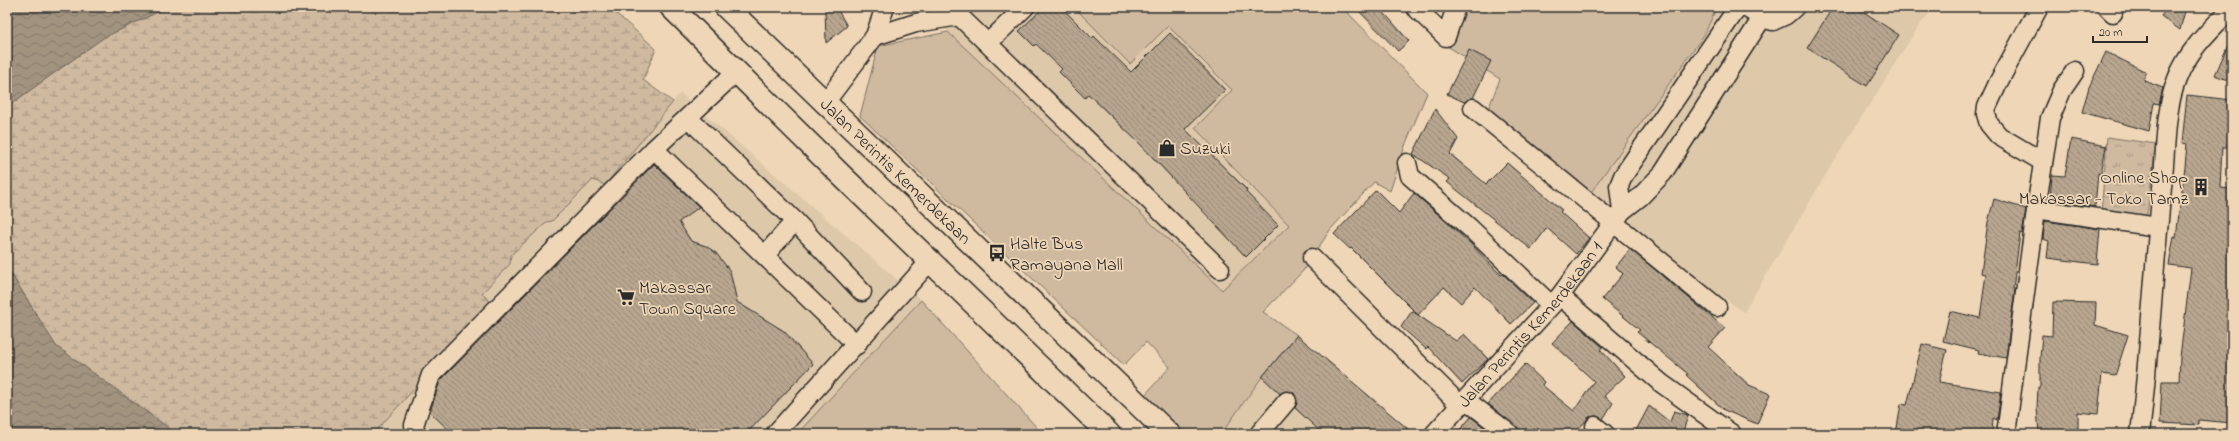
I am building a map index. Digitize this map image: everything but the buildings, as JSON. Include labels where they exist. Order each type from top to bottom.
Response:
[{"type":"highway","points":[[671,7],[834,169],[931,260],[1109,434]]},
{"type":"highway","name":"Jalan Perintis Kemerdekaan","points":[[726,7],[824,104],[976,247],[1169,434]]},
{"type":"street","points":[[824,104],[875,36],[885,7]]},
{"type":"street","points":[[988,43],[1025,7]]},
{"type":"street","points":[[1415,7],[1446,37],[1456,7]]},
{"type":"street","points":[[1618,217],[1619,186],[1623,176],[1738,7]]},
{"type":"street","points":[[1745,7],[1762,18],[1773,21],[1786,15],[1795,7]]},
{"type":"street","points":[[2039,7],[1999,82],[1987,107],[1986,114],[1989,124],[1999,136],[2043,162]]},
{"type":"street","points":[[2140,434],[2158,227],[2171,104],[2177,79],[2202,38],[2232,8]]},
{"type":"street","points":[[875,36],[955,11],[1220,269]]},
{"type":"street","name":"Jalan Perintis Kemerdekaan 1","points":[[1434,434],[1556,301],[1618,217],[1663,173],[1762,18]]},
{"type":"street","points":[[2006,434],[2036,209],[2050,118],[2056,101],[2075,71]]},
{"type":"street","points":[[416,434],[414,425],[431,375],[654,149],[736,72]]},
{"type":"street","points":[[1473,108],[1618,217],[1717,307]]},
{"type":"street","points":[[688,118],[795,221],[862,292]]},
{"type":"street","points":[[654,149],[765,254],[857,345]]},
{"type":"street","points":[[1406,163],[1410,176],[1556,301],[1661,383],[1732,434]]},
{"type":"street","points":[[2036,209],[2158,227]]},
{"type":"street","points":[[765,254],[795,221]]},
{"type":"street","points":[[1312,258],[1463,403],[1510,434]]},
{"type":"street","points":[[775,434],[857,345],[931,260]]},
{"type":"street","points":[[1259,434],[1287,401]]},
{"type":"shaded area","points":[[922,7],[1074,7],[1130,64],[1168,26],[1232,91],[1195,128],[1289,225],[1222,291]]},
{"type":"shaded area","points":[[1712,7],[1935,7],[1918,27],[1831,166],[1744,312],[1584,202],[1704,35],[1715,9]]},
{"type":"shaded area","points":[[680,93],[921,300],[797,434],[373,434],[492,304],[482,293],[510,264],[511,255],[547,222],[552,221],[593,180],[605,185]]},
{"type":"shaded area","points":[[1297,335],[1412,432],[1410,434],[1221,434],[1262,377]]},
{"type":"green space","points":[[168,7],[609,7],[656,49],[643,80],[673,102],[605,185],[593,180],[552,221],[547,222],[511,255],[510,264],[482,293],[492,304],[373,434],[177,434],[56,346],[7,267],[7,107],[103,38]]},
{"type":"green space","points":[[1074,7],[1342,7],[1427,93],[1406,143],[1390,191],[1374,182],[1330,230],[1303,271],[1263,312],[1297,335],[1262,377],[1221,434],[1187,434],[1144,396],[1170,367],[1146,342],[1124,365],[860,116],[878,46],[948,32],[1222,290],[1289,225],[1195,128],[1232,90],[1168,26],[1130,64]]},
{"type":"green space","points":[[1463,7],[1712,7],[1716,9],[1704,35],[1584,202],[1483,122],[1500,79],[1447,46]]},
{"type":"green space","points":[[2107,137],[2156,144],[2146,222],[2101,215]]},
{"type":"green space","points":[[921,300],[1039,430],[1034,434],[797,434]]},
{"type":"water","points":[[7,7],[168,7],[103,38],[7,107]]},
{"type":"water","points":[[7,267],[56,346],[177,434],[7,434]]},
{"type":"place","name":"Suzuki","points":[[1167,148]]},
{"type":"place","name":"Online Shop Makassar - Toko Tamz","points":[[2201,187]]},
{"type":"place","name":"Halte Bus Ramayana Mall","points":[[997,253]]},
{"type":"place","name":"Makassar Town Square","points":[[626,297]]}]
